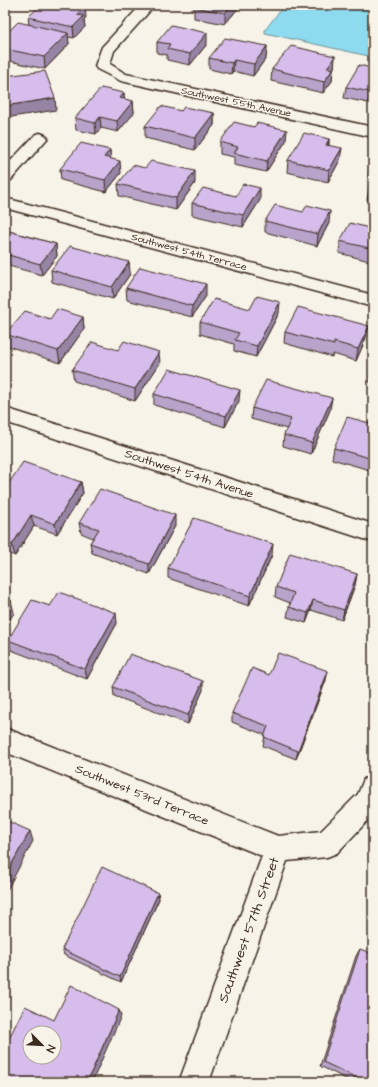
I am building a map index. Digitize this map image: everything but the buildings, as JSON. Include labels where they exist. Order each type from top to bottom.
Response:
[{"type":"street","name":"Southwest 55th Avenue","points":[[148,5],[107,50],[102,66],[121,77],[373,132]]},
{"type":"street","points":[[5,177],[40,138]]},
{"type":"street","name":"Southwest 54th Terrace","points":[[5,203],[373,301]]},
{"type":"street","name":"Southwest 54th Avenue","points":[[5,416],[373,533]]},
{"type":"street","name":"Southwest 53rd Terrace","points":[[5,740],[278,849]]},
{"type":"street","name":"Southwest 57th Street","points":[[194,1082],[278,849],[327,844],[369,801],[373,788]]},
{"type":"water","points":[[284,5],[373,5],[373,57],[265,33],[265,30]]}]
